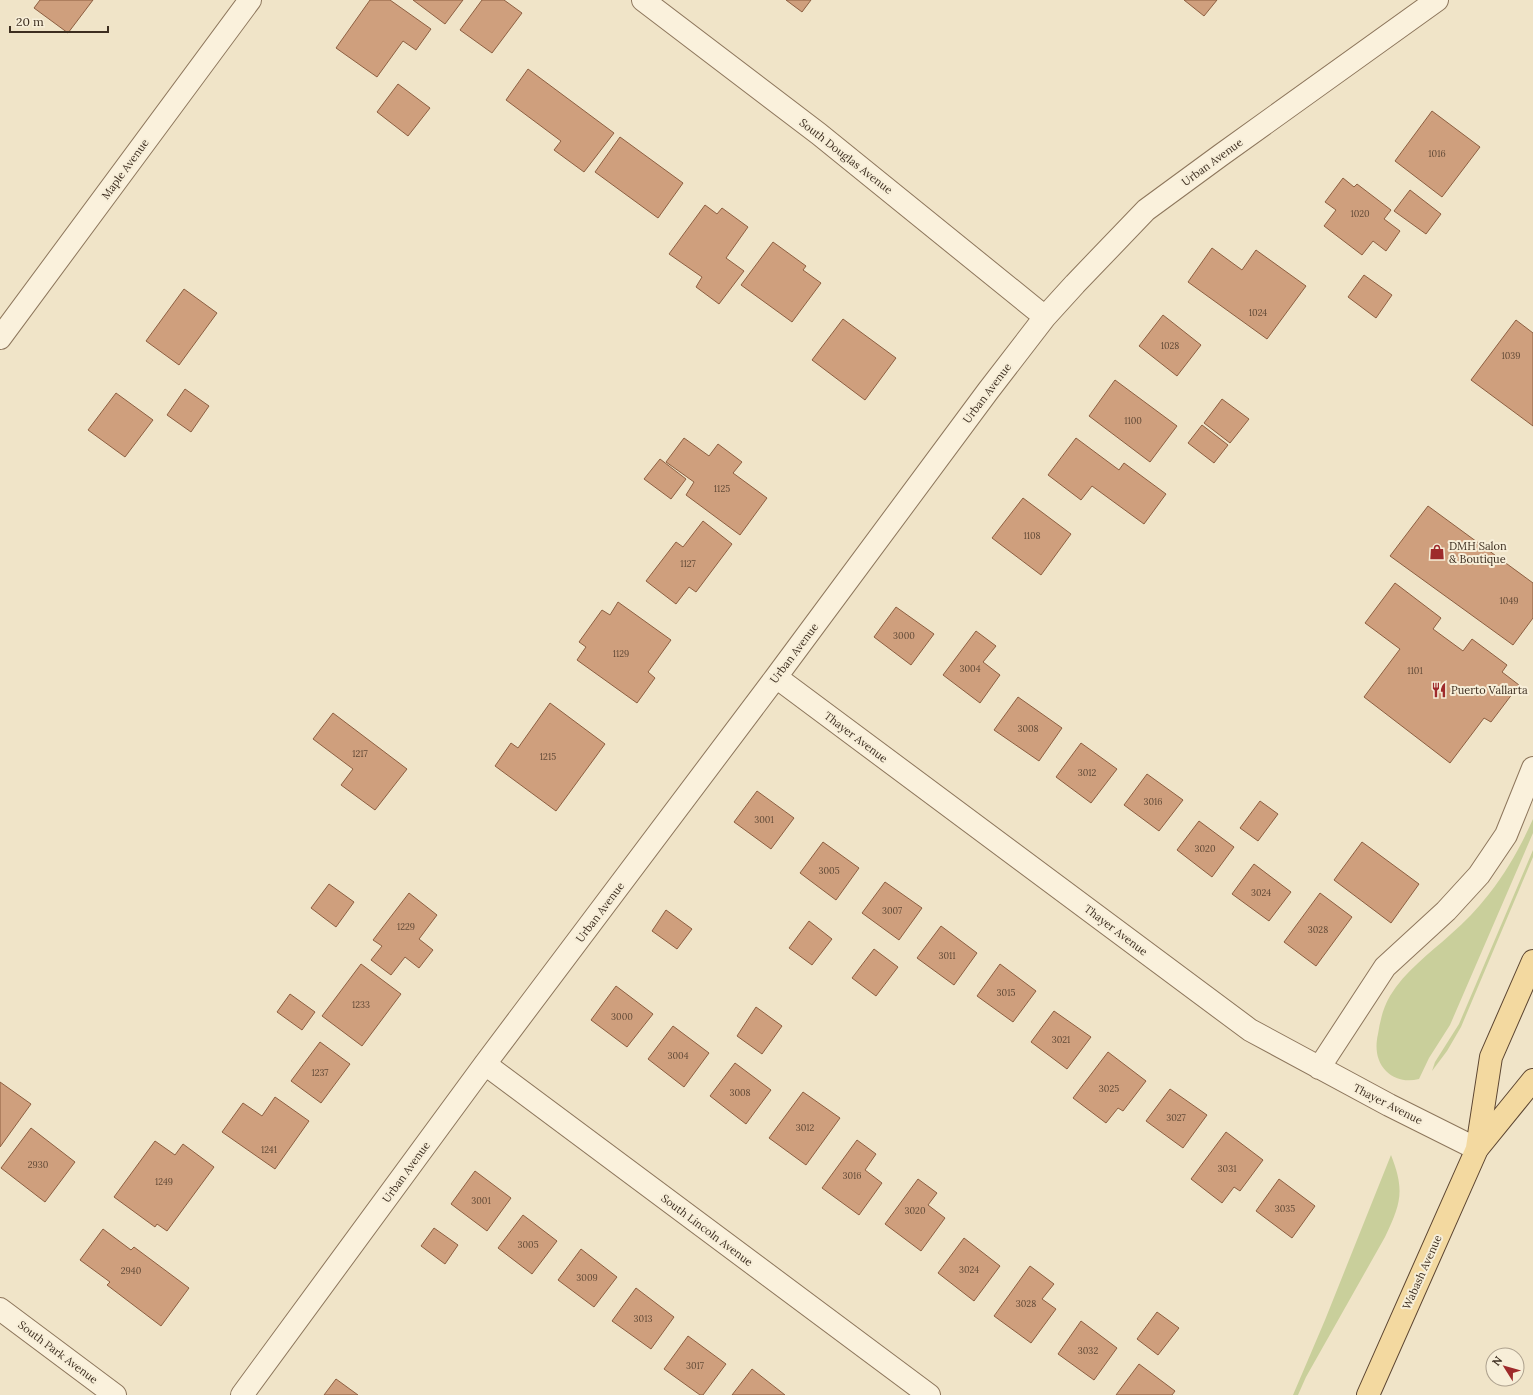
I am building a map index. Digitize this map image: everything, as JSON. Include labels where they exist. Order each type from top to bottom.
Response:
[{"type":"main road","name":"Wabash Avenue","points":[[1477,1149],[1491,1057],[1533,961]]},
{"type":"main road","name":"Wabash Avenue","points":[[1368,1395],[1477,1149],[1533,1080]]},
{"type":"street","name":"Maple Avenue","points":[[0,338],[250,0]]},
{"type":"street","name":"South Douglas Avenue","points":[[643,0],[819,134],[1045,317]]},
{"type":"street","name":"Urban Avenue","points":[[242,1395],[485,1064],[776,677],[988,391],[1045,317],[1146,210],[1437,0]]},
{"type":"street","name":"Thayer Avenue","points":[[776,677],[1250,1030],[1319,1068],[1477,1149]]},
{"type":"street","points":[[1319,1068],[1384,967],[1446,910],[1479,875],[1506,836],[1533,768]]},
{"type":"street","name":"South Lincoln Avenue","points":[[485,1064],[929,1395]]},
{"type":"street","name":"South Park Avenue","points":[[0,1309],[115,1395]]},
{"type":"green space","points":[[1533,819],[1533,833],[1450,1025],[1429,1058],[1419,1079],[1406,1080],[1393,1076],[1386,1071],[1380,1063],[1377,1054],[1377,1039],[1385,1005],[1396,987],[1410,971],[1461,925],[1489,894],[1513,858]]},
{"type":"green space","points":[[1533,850],[1533,857],[1461,1027],[1447,1051],[1432,1071],[1435,1062],[1459,1024]]},
{"type":"green space","points":[[1391,1155],[1398,1178],[1399,1188],[1398,1206],[1395,1215],[1385,1237],[1306,1377],[1298,1395],[1293,1395],[1325,1320]]},
{"type":"building","points":[[40,0],[93,0],[68,33],[34,8]]},
{"type":"building","points":[[370,0],[390,0],[431,29],[416,50],[403,41],[377,77],[336,48]]},
{"type":"building","points":[[413,0],[463,0],[445,24]]},
{"type":"building","points":[[482,0],[504,0],[522,13],[492,53],[460,30]]},
{"type":"building","points":[[786,0],[811,0],[802,12]]},
{"type":"building","points":[[1184,0],[1217,0],[1204,16]]},
{"type":"building","points":[[528,69],[614,133],[584,172],[554,150],[561,141],[506,100]]},
{"type":"building","points":[[398,84],[430,108],[408,136],[377,112]]},
{"type":"building","points":[[1432,111],[1480,147],[1442,197],[1395,161]]},
{"type":"building","points":[[620,137],[683,183],[658,218],[595,172]]},
{"type":"building","points":[[1343,178],[1354,187],[1357,184],[1391,210],[1384,219],[1400,231],[1386,251],[1373,241],[1362,255],[1324,226],[1336,210],[1325,202]]},
{"type":"building","points":[[1410,190],[1441,214],[1426,234],[1394,211]]},
{"type":"building","points":[[705,205],[717,214],[722,208],[748,227],[726,258],[744,271],[719,304],[696,287],[702,277],[669,254]]},
{"type":"building","points":[[773,242],[806,266],[803,270],[821,283],[792,322],[741,285]]},
{"type":"building","points":[[1212,248],[1242,270],[1256,250],[1306,286],[1267,339],[1188,282]]},
{"type":"building","points":[[1364,275],[1392,295],[1376,318],[1348,297]]},
{"type":"building","points":[[184,289],[217,313],[179,365],[146,341]]},
{"type":"building","points":[[1163,315],[1201,345],[1177,376],[1139,346]]},
{"type":"building","points":[[843,319],[896,358],[865,400],[812,360]]},
{"type":"building","points":[[1516,320],[1533,333],[1533,426],[1471,380]]},
{"type":"building","points":[[1115,380],[1177,426],[1150,462],[1089,416]]},
{"type":"building","points":[[185,389],[209,406],[191,432],[167,415]]},
{"type":"building","points":[[116,393],[153,420],[125,457],[88,430]]},
{"type":"building","points":[[1222,399],[1249,419],[1230,443],[1204,423]]},
{"type":"building","points":[[1202,425],[1228,445],[1214,463],[1188,443]]},
{"type":"building","points":[[684,438],[709,456],[718,444],[742,462],[733,473],[767,498],[740,535],[686,495],[694,482],[666,462]]},
{"type":"building","points":[[1076,438],[1119,470],[1124,463],[1166,494],[1144,524],[1092,486],[1081,500],[1048,475]]},
{"type":"building","points":[[660,459],[686,479],[671,499],[644,479]]},
{"type":"building","points":[[1023,498],[1071,534],[1041,575],[992,538]]},
{"type":"building","points":[[1428,506],[1533,583],[1533,618],[1513,645],[1390,556]]},
{"type":"building","points":[[703,521],[732,544],[696,592],[689,587],[676,604],[646,581],[676,542],[683,547]]},
{"type":"building","points":[[1395,583],[1441,618],[1433,629],[1463,651],[1472,639],[1507,665],[1502,672],[1519,685],[1491,722],[1484,718],[1450,763],[1364,697],[1400,649],[1365,623]]},
{"type":"building","points":[[618,602],[671,640],[648,672],[655,678],[637,703],[577,660],[586,647],[579,642],[602,610],[610,615]]},
{"type":"building","points":[[896,607],[934,634],[911,665],[874,637]]},
{"type":"building","points":[[976,631],[996,646],[983,662],[1000,675],[980,703],[943,675]]},
{"type":"building","points":[[1018,697],[1062,728],[1039,761],[994,730]]},
{"type":"building","points":[[550,703],[605,744],[556,811],[495,766],[511,743],[518,748]]},
{"type":"building","points":[[333,713],[407,769],[375,810],[341,785],[353,769],[313,739]]},
{"type":"building","points":[[1081,743],[1117,769],[1091,803],[1056,777]]},
{"type":"building","points":[[1147,774],[1183,800],[1159,831],[1124,805]]},
{"type":"building","points":[[757,791],[794,818],[771,849],[734,822]]},
{"type":"building","points":[[1260,801],[1278,814],[1258,841],[1240,828]]},
{"type":"building","points":[[1199,821],[1234,847],[1212,877],[1177,850]]},
{"type":"building","points":[[823,842],[859,868],[836,900],[800,873]]},
{"type":"building","points":[[1362,842],[1419,884],[1391,923],[1334,880]]},
{"type":"building","points":[[1254,864],[1291,892],[1269,921],[1232,894]]},
{"type":"building","points":[[885,882],[922,908],[899,940],[862,913]]},
{"type":"building","points":[[329,884],[354,902],[336,927],[311,908]]},
{"type":"building","points":[[409,893],[437,915],[419,939],[433,950],[419,968],[405,957],[391,975],[371,960],[382,946],[373,940]]},
{"type":"building","points":[[1320,893],[1352,917],[1316,966],[1284,942]]},
{"type":"building","points":[[666,910],[692,929],[677,949],[652,931]]},
{"type":"building","points":[[809,921],[832,939],[812,965],[789,948]]},
{"type":"building","points":[[941,926],[977,953],[954,985],[917,958]]},
{"type":"building","points":[[874,949],[898,967],[876,996],[852,978]]},
{"type":"building","points":[[361,964],[401,994],[362,1046],[322,1016]]},
{"type":"building","points":[[1000,964],[1036,991],[1013,1022],[977,996]]},
{"type":"building","points":[[616,986],[653,1014],[627,1047],[591,1020]]},
{"type":"building","points":[[290,994],[315,1012],[302,1030],[277,1012]]},
{"type":"building","points":[[756,1007],[782,1026],[762,1054],[737,1036]]},
{"type":"building","points":[[1054,1011],[1091,1037],[1067,1069],[1031,1042]]},
{"type":"building","points":[[673,1026],[709,1053],[684,1087],[648,1059]]},
{"type":"building","points":[[320,1042],[350,1064],[321,1103],[291,1081]]},
{"type":"building","points":[[1108,1052],[1146,1081],[1123,1111],[1118,1108],[1106,1123],[1073,1098]]},
{"type":"building","points":[[735,1063],[771,1090],[746,1124],[710,1096]]},
{"type":"building","points":[[0,1082],[31,1104],[0,1147]]},
{"type":"building","points":[[1170,1089],[1207,1115],[1183,1148],[1146,1121]]},
{"type":"building","points":[[803,1092],[840,1118],[806,1165],[769,1138]]},
{"type":"building","points":[[275,1097],[309,1121],[275,1169],[222,1132],[243,1103],[262,1116]]},
{"type":"building","points":[[31,1128],[75,1162],[45,1202],[1,1168]]},
{"type":"building","points":[[1226,1132],[1263,1160],[1240,1191],[1234,1187],[1222,1203],[1191,1179]]},
{"type":"building","points":[[857,1140],[876,1154],[865,1170],[882,1183],[859,1215],[822,1188]]},
{"type":"building","points":[[155,1141],[175,1155],[183,1144],[214,1167],[167,1231],[157,1224],[155,1227],[114,1197]]},
{"type":"building","points":[[475,1171],[511,1198],[487,1231],[451,1204]]},
{"type":"building","points":[[918,1179],[937,1193],[928,1205],[945,1218],[921,1251],[885,1224]]},
{"type":"building","points":[[1279,1179],[1315,1206],[1292,1238],[1256,1211]]},
{"type":"building","points":[[523,1215],[557,1241],[532,1274],[498,1248]]},
{"type":"building","points":[[434,1228],[458,1245],[445,1264],[421,1246]]},
{"type":"building","points":[[103,1229],[131,1250],[134,1247],[189,1288],[161,1326],[107,1285],[110,1282],[80,1260]]},
{"type":"building","points":[[964,1238],[1000,1266],[974,1301],[938,1273]]},
{"type":"building","points":[[581,1249],[617,1277],[594,1307],[558,1280]]},
{"type":"building","points":[[1030,1266],[1054,1284],[1042,1299],[1056,1309],[1031,1343],[994,1316]]},
{"type":"building","points":[[636,1288],[674,1317],[651,1349],[612,1321]]},
{"type":"building","points":[[1157,1312],[1179,1328],[1158,1355],[1137,1339]]},
{"type":"building","points":[[1081,1321],[1117,1348],[1094,1380],[1058,1354]]},
{"type":"building","points":[[688,1336],[726,1364],[703,1395],[700,1395],[664,1369]]},
{"type":"building","points":[[1139,1364],[1175,1391],[1172,1395],[1116,1395]]},
{"type":"building","points":[[752,1369],[785,1395],[732,1395]]},
{"type":"building","points":[[336,1379],[358,1395],[324,1395]]},
{"type":"place","name":"DMH Salon & Boutique","points":[[1437,552]]},
{"type":"place","name":"Puerto Vallarta","points":[[1439,690]]}]
